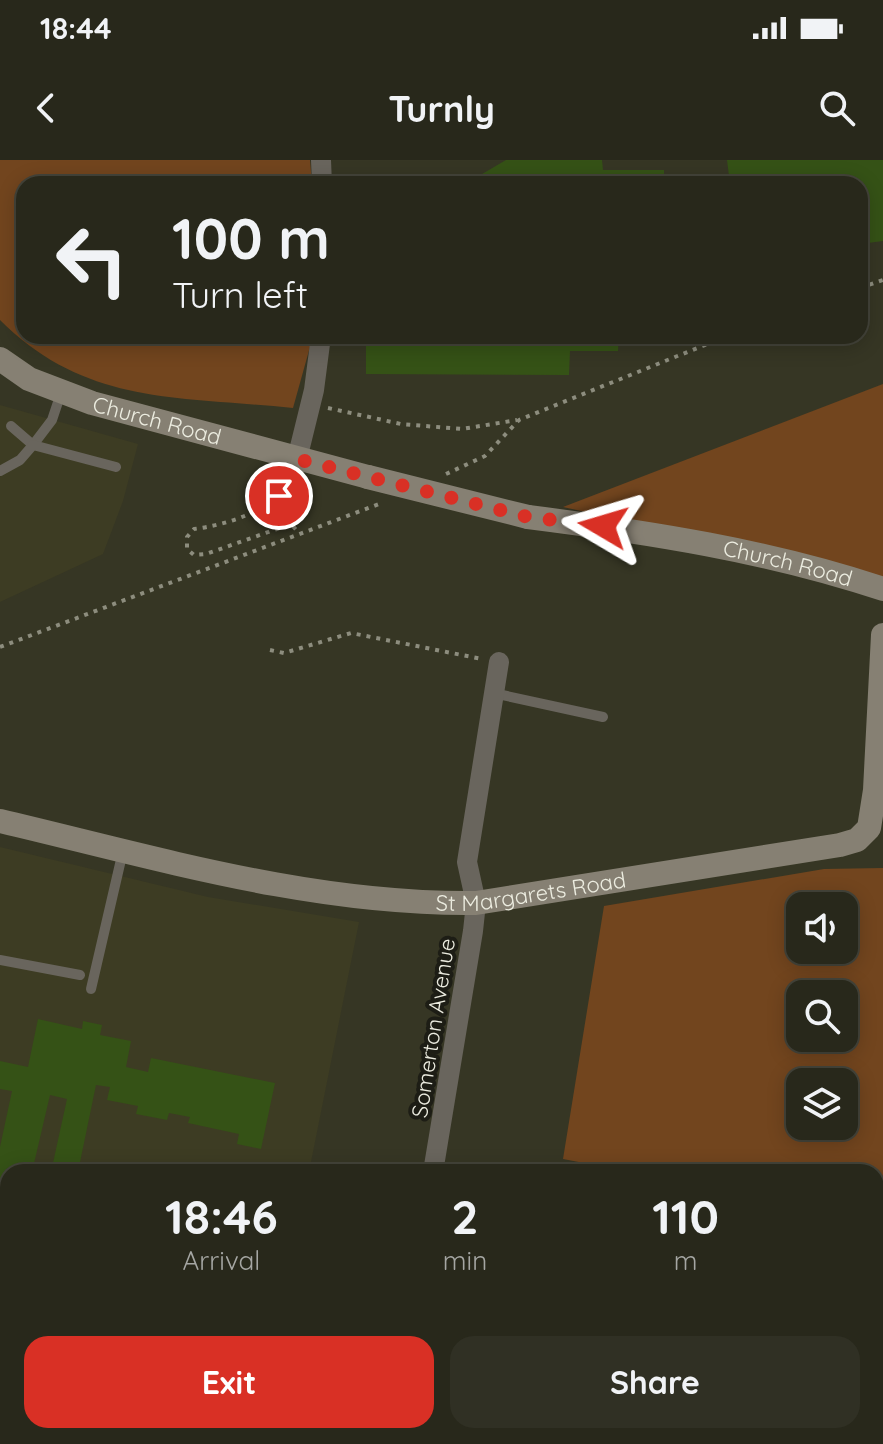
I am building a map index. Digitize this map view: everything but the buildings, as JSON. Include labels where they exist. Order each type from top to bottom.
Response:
[{"type":"street","points":[[297,459],[311,405],[320,344]]},
{"type":"street","name":"Church Road","points":[[0,359],[29,379],[61,393],[297,459],[528,517],[628,529],[841,575],[883,589]]},
{"type":"street","name":"St Margarets Road","points":[[0,821],[279,887],[422,904],[476,903],[857,840],[869,828],[875,790],[883,635]]},
{"type":"street","name":"Somerton Avenue","points":[[434,1164],[476,903],[467,862],[499,662]]},
{"type":"lane","points":[[0,471],[20,460],[33,445],[52,420],[61,393]]},
{"type":"lane","points":[[11,426],[33,445],[116,467]]},
{"type":"lane","points":[[493,693],[603,717]]},
{"type":"lane","points":[[91,989],[123,849]]},
{"type":"lane","points":[[0,960],[80,975]]},
{"type":"path","points":[[311,405],[401,424],[462,429],[519,420],[707,344]]},
{"type":"path","points":[[442,475],[485,456],[519,420]]},
{"type":"path","points":[[297,459],[291,483],[279,496],[221,525],[194,529],[187,537],[187,549],[194,555],[206,554],[291,524],[300,534]]},
{"type":"path","points":[[0,647],[385,502]]},
{"type":"path","points":[[270,650],[284,653],[351,633],[499,662]]},
{"type":"shaded area","points":[[0,160],[310,160],[311,176],[16,176],[16,334],[0,320]]},
{"type":"shaded area","points":[[28,344],[311,344],[293,408],[136,392],[66,368]]},
{"type":"shaded area","points":[[883,384],[883,577],[563,507]]},
{"type":"shaded area","points":[[0,405],[138,444],[123,501],[103,554],[0,602]]},
{"type":"shaded area","points":[[0,847],[208,897],[359,922],[311,1164],[0,1164]]},
{"type":"shaded area","points":[[883,868],[883,1164],[589,1164],[563,1159],[604,906],[824,869]]},
{"type":"route","points":[[279,496],[291,483],[297,459],[528,517],[603,526]]}]
